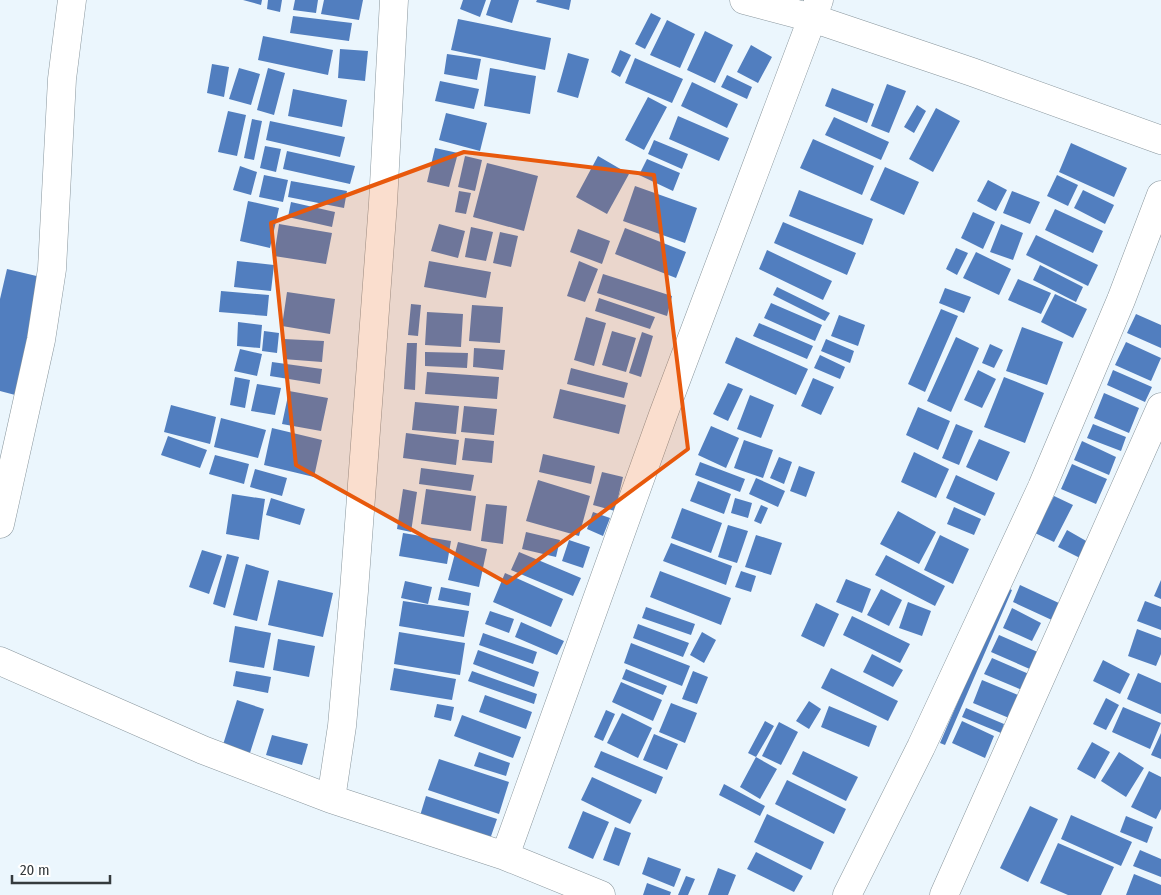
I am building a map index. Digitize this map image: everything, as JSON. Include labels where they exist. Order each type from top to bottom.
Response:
[{"type":"street","points":[[0,524],[41,340],[52,269],[62,79],[72,0]]},
{"type":"street","points":[[331,799],[342,726],[354,591],[383,203],[394,0]]},
{"type":"street","points":[[744,0],[816,9],[972,72],[1161,140]]},
{"type":"street","points":[[505,856],[660,424],[816,9]]},
{"type":"street","points":[[847,895],[921,747],[1042,487],[1121,300],[1161,195]]},
{"type":"street","points":[[944,895],[1160,410]]},
{"type":"street","points":[[0,661],[203,750],[331,799],[505,856],[601,895]]},
{"type":"highlighted area","points":[[464,152],[654,175],[688,449],[507,583],[296,465],[271,223]]},
{"type":"building","points":[[243,0],[262,0],[261,5]]},
{"type":"building","points":[[268,0],[282,0],[280,12],[267,9]]},
{"type":"building","points":[[295,0],[318,0],[316,13],[293,10]]},
{"type":"building","points":[[324,0],[363,0],[359,20],[321,14]]},
{"type":"building","points":[[463,0],[486,0],[480,17],[460,9]]},
{"type":"building","points":[[491,0],[519,0],[512,23],[486,15]]},
{"type":"building","points":[[537,0],[571,0],[569,10],[536,2]]},
{"type":"building","points":[[651,13],[661,18],[645,49],[635,44]]},
{"type":"building","points":[[293,16],[352,23],[349,41],[290,33]]},
{"type":"building","points":[[458,19],[551,38],[545,70],[451,50]]},
{"type":"building","points":[[667,20],[695,34],[680,68],[650,55]]},
{"type":"building","points":[[705,31],[733,45],[715,83],[687,70]]},
{"type":"building","points":[[263,36],[333,50],[328,75],[258,60]]},
{"type":"building","points":[[751,45],[772,57],[758,83],[737,72]]},
{"type":"building","points":[[340,49],[368,51],[365,81],[338,78]]},
{"type":"building","points":[[620,50],[631,55],[620,77],[611,72]]},
{"type":"building","points":[[568,53],[589,59],[578,98],[557,92]]},
{"type":"building","points":[[447,54],[481,59],[477,80],[444,74]]},
{"type":"building","points":[[635,58],[683,79],[672,103],[625,83]]},
{"type":"building","points":[[212,64],[229,67],[224,97],[207,93]]},
{"type":"building","points":[[239,68],[260,74],[251,105],[229,99]]},
{"type":"building","points":[[268,68],[285,73],[274,115],[257,110]]},
{"type":"building","points":[[490,68],[536,76],[530,114],[484,106]]},
{"type":"building","points":[[727,75],[752,87],[747,99],[721,87]]},
{"type":"building","points":[[440,81],[479,89],[474,109],[435,101]]},
{"type":"building","points":[[692,82],[738,104],[727,128],[681,106]]},
{"type":"building","points":[[887,84],[906,91],[889,133],[871,126]]},
{"type":"building","points":[[832,88],[874,104],[867,123],[825,106]]},
{"type":"building","points":[[293,89],[347,100],[342,127],[288,116]]},
{"type":"building","points":[[648,97],[667,107],[644,150],[625,140]]},
{"type":"building","points":[[917,105],[926,111],[914,133],[904,127]]},
{"type":"building","points":[[936,108],[960,121],[933,172],[909,159]]},
{"type":"building","points":[[228,111],[246,115],[237,156],[218,152]]},
{"type":"building","points":[[446,113],[487,123],[480,151],[439,140]]},
{"type":"building","points":[[678,116],[729,138],[719,161],[669,139]]},
{"type":"building","points":[[834,117],[889,142],[881,160],[825,135]]},
{"type":"building","points":[[252,119],[262,121],[254,160],[244,158]]},
{"type":"building","points":[[270,121],[345,137],[340,157],[266,140]]},
{"type":"building","points":[[813,139],[874,166],[862,195],[800,168]]},
{"type":"building","points":[[654,140],[688,154],[682,169],[648,154]]},
{"type":"building","points":[[1071,143],[1127,168],[1114,197],[1059,172]]},
{"type":"building","points":[[265,146],[281,149],[276,172],[260,168]]},
{"type":"building","points":[[435,148],[458,153],[449,187],[427,182]]},
{"type":"building","points":[[287,151],[355,166],[350,184],[283,169]]},
{"type":"building","points":[[465,156],[482,160],[475,191],[458,187]]},
{"type":"building","points":[[598,156],[629,174],[607,214],[576,197]]},
{"type":"building","points":[[647,159],[680,173],[673,191],[639,175]]},
{"type":"building","points":[[487,163],[538,176],[524,231],[473,217]]},
{"type":"building","points":[[240,166],[257,172],[251,195],[233,190]]},
{"type":"building","points":[[885,167],[919,182],[904,215],[870,200]]},
{"type":"building","points":[[264,175],[288,180],[283,202],[259,197]]},
{"type":"building","points":[[1057,175],[1078,185],[1068,206],[1047,196]]},
{"type":"building","points":[[988,180],[1007,190],[996,211],[977,201]]},
{"type":"building","points":[[291,181],[347,191],[344,208],[288,197]]},
{"type":"building","points":[[635,186],[697,208],[685,243],[623,221]]},
{"type":"building","points":[[799,190],[873,219],[863,245],[789,216]]},
{"type":"building","points":[[1083,190],[1114,205],[1105,224],[1074,208]]},
{"type":"building","points":[[459,191],[471,193],[466,214],[455,212]]},
{"type":"building","points":[[1012,191],[1040,202],[1030,224],[1003,213]]},
{"type":"building","points":[[248,201],[279,208],[270,248],[240,241]]},
{"type":"building","points":[[291,202],[335,212],[332,227],[288,217]]},
{"type":"building","points":[[1055,209],[1103,231],[1093,253],[1045,230]]},
{"type":"building","points":[[973,212],[995,222],[983,249],[961,238]]},
{"type":"building","points":[[783,222],[856,253],[847,275],[774,243]]},
{"type":"building","points":[[279,224],[332,233],[326,264],[274,256]]},
{"type":"building","points":[[439,224],[465,231],[458,258],[431,251]]},
{"type":"building","points":[[1001,224],[1023,233],[1013,260],[990,252]]},
{"type":"building","points":[[471,227],[493,232],[486,261],[465,257]]},
{"type":"building","points":[[625,228],[686,252],[676,278],[615,254]]},
{"type":"building","points":[[578,229],[610,241],[602,264],[570,252]]},
{"type":"building","points":[[500,232],[518,236],[511,267],[493,263]]},
{"type":"building","points":[[1036,235],[1098,265],[1088,286],[1026,255]]},
{"type":"building","points":[[956,248],[968,253],[957,275],[946,269]]},
{"type":"building","points":[[767,250],[832,281],[823,300],[759,269]]},
{"type":"building","points":[[976,252],[1011,269],[999,295],[963,278]]},
{"type":"building","points":[[237,261],[274,265],[271,291],[234,287]]},
{"type":"building","points":[[429,261],[491,272],[486,298],[424,287]]},
{"type":"building","points":[[579,261],[598,269],[585,302],[567,296]]},
{"type":"building","points":[[1040,265],[1083,287],[1076,302],[1033,280]]},
{"type":"building","points":[[7,269],[45,278],[19,396],[0,391],[0,299]]},
{"type":"building","points":[[603,274],[672,296],[667,316],[597,293]]},
{"type":"building","points":[[1018,279],[1051,293],[1041,314],[1008,300]]},
{"type":"building","points":[[777,287],[830,313],[825,321],[773,295]]},
{"type":"building","points":[[945,288],[971,297],[964,313],[939,303]]},
{"type":"building","points":[[221,291],[269,295],[267,316],[219,312]]},
{"type":"building","points":[[287,292],[335,299],[330,334],[282,326]]},
{"type":"building","points":[[1055,294],[1087,309],[1073,338],[1041,322]]},
{"type":"building","points":[[599,298],[655,317],[650,329],[595,311]]},
{"type":"building","points":[[771,303],[822,325],[815,341],[764,318]]},
{"type":"building","points":[[411,304],[421,305],[418,336],[408,335]]},
{"type":"building","points":[[472,305],[503,307],[500,343],[469,341]]},
{"type":"building","points":[[941,309],[958,316],[925,392],[908,384]]},
{"type":"building","points":[[427,312],[463,314],[461,347],[425,345]]},
{"type":"building","points":[[1136,314],[1161,325],[1161,348],[1127,333]]},
{"type":"building","points":[[839,315],[865,325],[858,346],[831,336]]},
{"type":"building","points":[[586,317],[606,323],[594,366],[574,360]]},
{"type":"building","points":[[238,322],[262,325],[260,348],[237,346]]},
{"type":"building","points":[[759,323],[813,346],[807,359],[753,336]]},
{"type":"building","points":[[1022,327],[1063,342],[1047,385],[1006,371]]},
{"type":"building","points":[[264,331],[279,333],[277,353],[262,351]]},
{"type":"building","points":[[612,331],[636,338],[626,372],[602,365]]},
{"type":"building","points":[[642,332],[653,336],[641,377],[629,373]]},
{"type":"building","points":[[736,337],[808,369],[796,395],[725,363]]},
{"type":"building","points":[[956,337],[979,348],[951,412],[927,401]]},
{"type":"building","points":[[284,339],[324,341],[322,362],[283,359]]},
{"type":"building","points":[[826,339],[854,351],[850,363],[821,351]]},
{"type":"building","points":[[1126,342],[1161,358],[1151,381],[1115,365]]},
{"type":"building","points":[[407,343],[417,343],[415,390],[404,389]]},
{"type":"building","points":[[990,344],[1003,350],[994,368],[982,363]]},
{"type":"building","points":[[474,348],[505,350],[503,370],[473,367]]},
{"type":"building","points":[[240,349],[262,354],[257,376],[234,371]]},
{"type":"building","points":[[425,352],[468,353],[467,368],[425,366]]},
{"type":"building","points":[[820,355],[845,367],[840,379],[814,368]]},
{"type":"building","points":[[272,362],[322,369],[320,384],[270,376]]},
{"type":"building","points":[[571,368],[628,383],[624,398],[567,384]]},
{"type":"building","points":[[978,370],[996,379],[982,408],[964,400]]},
{"type":"building","points":[[1113,370],[1152,387],[1145,402],[1107,385]]},
{"type":"building","points":[[427,372],[499,377],[497,399],[425,394]]},
{"type":"building","points":[[235,377],[250,380],[245,408],[230,405]]},
{"type":"building","points":[[1004,377],[1044,393],[1025,443],[984,427]]},
{"type":"building","points":[[813,378],[834,387],[821,415],[801,406]]},
{"type":"building","points":[[728,383],[743,389],[728,421],[713,414]]},
{"type":"building","points":[[257,384],[281,388],[275,415],[251,411]]},
{"type":"building","points":[[560,389],[626,405],[619,434],[553,418]]},
{"type":"building","points":[[289,391],[328,398],[321,431],[282,424]]},
{"type":"building","points":[[1104,393],[1139,408],[1129,433],[1094,418]]},
{"type":"building","points":[[750,395],[774,405],[761,438],[737,429]]},
{"type":"building","points":[[415,402],[459,406],[456,434],[412,430]]},
{"type":"building","points":[[171,405],[216,417],[210,444],[164,432]]},
{"type":"building","points":[[464,406],[497,409],[494,435],[461,432]]},
{"type":"building","points":[[918,407],[950,421],[938,450],[906,435]]},
{"type":"building","points":[[221,418],[266,430],[258,458],[214,447]]},
{"type":"building","points":[[956,424],[973,431],[959,465],[942,458]]},
{"type":"building","points":[[1093,424],[1126,437],[1121,451],[1087,438]]},
{"type":"building","points":[[711,426],[739,438],[726,468],[698,455]]},
{"type":"building","points":[[272,428],[322,440],[314,477],[264,465]]},
{"type":"building","points":[[406,433],[459,440],[456,465],[403,458]]},
{"type":"building","points":[[168,436],[207,450],[200,468],[161,455]]},
{"type":"building","points":[[465,438],[494,441],[492,463],[462,460]]},
{"type":"building","points":[[979,439],[1010,452],[997,481],[966,467]]},
{"type":"building","points":[[744,440],[773,450],[763,478],[734,468]]},
{"type":"building","points":[[1082,441],[1116,457],[1109,475],[1074,460]]},
{"type":"building","points":[[914,452],[949,469],[936,498],[901,482]]},
{"type":"building","points":[[543,454],[595,466],[591,484],[539,472]]},
{"type":"building","points":[[215,455],[249,464],[244,484],[209,474]]},
{"type":"building","points":[[779,457],[792,462],[784,484],[770,478]]},
{"type":"building","points":[[700,462],[745,479],[740,492],[695,475]]},
{"type":"building","points":[[1072,464],[1107,479],[1096,504],[1061,489]]},
{"type":"building","points":[[799,466],[815,472],[806,497],[790,491]]},
{"type":"building","points":[[421,468],[474,475],[471,491],[419,484]]},
{"type":"building","points":[[255,469],[287,478],[282,496],[250,487]]},
{"type":"building","points":[[602,472],[623,477],[615,511],[593,505]]},
{"type":"building","points":[[956,475],[995,493],[985,516],[946,498]]},
{"type":"building","points":[[756,478],[785,491],[778,507],[749,494]]},
{"type":"building","points":[[538,480],[590,496],[579,536],[526,521]]},
{"type":"building","points":[[698,481],[731,494],[724,514],[690,501]]},
{"type":"building","points":[[403,489],[417,492],[411,532],[397,529]]},
{"type":"building","points":[[426,489],[476,496],[471,531],[421,524]]},
{"type":"building","points":[[232,494],[265,499],[259,540],[226,534]]},
{"type":"building","points":[[1054,496],[1073,505],[1054,542],[1035,533]]},
{"type":"building","points":[[271,498],[305,509],[300,525],[266,515]]},
{"type":"building","points":[[735,498],[752,503],[748,518],[731,513]]},
{"type":"building","points":[[486,504],[507,506],[503,544],[481,541]]},
{"type":"building","points":[[761,505],[768,508],[761,524],[754,521]]},
{"type":"building","points":[[954,507],[981,519],[974,535],[947,524]]},
{"type":"building","points":[[682,508],[722,523],[711,553],[671,538]]},
{"type":"building","points":[[898,511],[936,532],[919,564],[880,544]]},
{"type":"building","points":[[593,512],[610,518],[603,536],[587,529]]},
{"type":"building","points":[[728,525],[748,531],[737,563],[718,557]]},
{"type":"building","points":[[1067,530],[1088,542],[1080,558],[1058,547]]},
{"type":"building","points":[[526,532],[560,540],[556,557],[522,549]]},
{"type":"building","points":[[403,533],[451,541],[447,564],[399,556]]},
{"type":"building","points":[[756,535],[782,543],[771,575],[745,567]]},
{"type":"building","points":[[940,535],[969,549],[953,584],[924,570]]},
{"type":"building","points":[[569,540],[590,547],[583,568],[562,561]]},
{"type":"building","points":[[458,542],[487,549],[479,587],[448,580]]},
{"type":"building","points":[[671,543],[732,566],[726,585],[663,561]]},
{"type":"building","points":[[202,550],[222,556],[209,594],[189,587]]},
{"type":"building","points":[[519,552],[581,578],[573,596],[511,570]]},
{"type":"building","points":[[227,554],[239,557],[225,608],[213,604]]},
{"type":"building","points":[[886,555],[945,586],[935,606],[875,575]]},
{"type":"building","points":[[246,564],[269,571],[257,621],[233,615]]},
{"type":"building","points":[[660,571],[731,598],[721,625],[650,597]]},
{"type":"building","points":[[741,571],[756,576],[751,592],[735,587]]},
{"type":"building","points":[[505,573],[563,599],[551,627],[493,602]]},
{"type":"building","points":[[846,579],[871,589],[862,613],[836,602]]},
{"type":"building","points":[[278,580],[333,593],[323,637],[268,625]]},
{"type":"building","points":[[1161,580],[1161,599],[1154,596]]},
{"type":"building","points":[[405,581],[432,587],[428,604],[401,598]]},
{"type":"building","points":[[1020,585],[1061,604],[1054,621],[1013,602]]},
{"type":"building","points":[[441,587],[471,593],[469,606],[438,600]]},
{"type":"building","points":[[1007,588],[1012,590],[945,745],[940,743]]},
{"type":"building","points":[[881,589],[902,600],[889,626],[867,615]]},
{"type":"building","points":[[403,601],[469,611],[464,637],[399,626]]},
{"type":"building","points":[[1145,601],[1161,607],[1161,630],[1137,621]]},
{"type":"building","points":[[908,602],[931,611],[922,636],[899,628]]},
{"type":"building","points":[[816,603],[839,614],[824,647],[801,636]]},
{"type":"building","points":[[646,607],[695,624],[691,635],[642,618]]},
{"type":"building","points":[[1012,608],[1041,623],[1032,641],[1003,628]]},
{"type":"building","points":[[490,611],[514,619],[509,633],[485,624]]},
{"type":"building","points":[[852,616],[910,644],[900,663],[843,635]]},
{"type":"building","points":[[521,622],[564,641],[557,655],[515,637]]},
{"type":"building","points":[[638,624],[689,643],[683,657],[633,638]]},
{"type":"building","points":[[235,626],[271,633],[264,668],[229,662]]},
{"type":"building","points":[[1137,629],[1161,638],[1161,654],[1156,666],[1128,656]]},
{"type":"building","points":[[399,632],[465,643],[460,675],[394,664]]},
{"type":"building","points":[[702,632],[716,640],[704,663],[690,655]]},
{"type":"building","points":[[483,633],[537,652],[533,664],[479,645]]},
{"type":"building","points":[[999,635],[1040,653],[1032,670],[991,652]]},
{"type":"building","points":[[278,639],[315,646],[309,677],[273,670]]},
{"type":"building","points":[[631,643],[690,666],[682,686],[624,663]]},
{"type":"building","points":[[478,650],[539,672],[534,687],[473,664]]},
{"type":"building","points":[[872,654],[903,670],[893,687],[863,672]]},
{"type":"building","points":[[992,658],[1029,674],[1022,690],[984,674]]},
{"type":"building","points":[[1103,660],[1130,674],[1120,694],[1093,681]]},
{"type":"building","points":[[394,668],[456,679],[452,700],[390,690]]},
{"type":"building","points":[[831,668],[898,701],[888,721],[821,688]]},
{"type":"building","points":[[626,669],[667,686],[663,695],[622,679]]},
{"type":"building","points":[[236,671],[271,677],[268,693],[233,686]]},
{"type":"building","points":[[472,671],[537,694],[534,704],[468,681]]},
{"type":"building","points":[[693,671],[708,677],[697,704],[682,699]]},
{"type":"building","points":[[1138,673],[1161,683],[1161,714],[1127,699]]},
{"type":"building","points":[[982,680],[1018,695],[1009,718],[973,703]]},
{"type":"building","points":[[621,682],[662,700],[653,721],[612,702]]},
{"type":"building","points":[[485,695],[532,712],[526,729],[479,712]]},
{"type":"building","points":[[1106,698],[1119,705],[1106,730],[1093,724]]},
{"type":"building","points":[[237,700],[264,709],[249,756],[222,748]]},
{"type":"building","points":[[809,701],[821,709],[809,729],[796,721]]},
{"type":"building","points":[[671,703],[697,713],[685,743],[659,732]]},
{"type":"building","points":[[437,704],[454,707],[451,721],[434,717]]},
{"type":"building","points":[[829,706],[877,726],[869,747],[821,727]]},
{"type":"building","points":[[1123,707],[1161,723],[1150,749],[1112,732]]},
{"type":"building","points":[[966,708],[1004,724],[1001,733],[962,717]]},
{"type":"building","points":[[606,710],[615,714],[603,741],[594,737]]},
{"type":"building","points":[[622,713],[652,728],[638,758],[607,743]]},
{"type":"building","points":[[462,715],[521,737],[513,758],[454,736]]},
{"type":"building","points":[[765,721],[774,726],[756,757],[748,753]]},
{"type":"building","points":[[962,721],[994,736],[985,758],[952,743]]},
{"type":"building","points":[[779,722],[798,732],[781,765],[762,756]]},
{"type":"building","points":[[1161,733],[1161,759],[1151,755]]},
{"type":"building","points":[[654,734],[678,744],[667,770],[643,760]]},
{"type":"building","points":[[272,735],[308,744],[302,765],[266,755]]},
{"type":"building","points":[[1092,742],[1110,752],[1095,779],[1077,769]]},
{"type":"building","points":[[601,751],[663,777],[656,794],[594,767]]},
{"type":"building","points":[[803,751],[858,777],[846,801],[792,774]]},
{"type":"building","points":[[479,752],[510,763],[506,776],[474,766]]},
{"type":"building","points":[[1119,752],[1144,768],[1126,797],[1101,781]]},
{"type":"building","points":[[756,757],[777,769],[760,799],[740,787]]},
{"type":"building","points":[[439,759],[509,782],[499,814],[428,790]]},
{"type":"building","points":[[1149,771],[1161,777],[1161,809],[1156,819],[1131,807]]},
{"type":"building","points":[[592,777],[642,800],[630,824],[581,800]]},
{"type":"building","points":[[787,780],[846,809],[834,834],[775,804]]},
{"type":"building","points":[[724,784],[765,806],[760,816],[719,795]]},
{"type":"building","points":[[426,796],[497,819],[489,842],[419,819]]},
{"type":"building","points":[[1030,806],[1058,819],[1028,882],[1000,868]]},
{"type":"building","points":[[583,811],[609,822],[593,859],[568,848]]},
{"type":"building","points":[[767,814],[824,842],[811,870],[754,842]]},
{"type":"building","points":[[1071,815],[1132,842],[1121,866],[1061,839]]},
{"type":"building","points":[[1126,816],[1153,827],[1147,843],[1120,832]]},
{"type":"building","points":[[615,827],[631,833],[619,866],[603,860]]},
{"type":"building","points":[[1058,843],[1114,867],[1101,895],[1068,895],[1040,883]]},
{"type":"building","points":[[1140,850],[1161,859],[1161,877],[1133,866]]},
{"type":"building","points":[[756,852],[803,876],[794,892],[747,869]]},
{"type":"building","points":[[648,857],[681,869],[674,887],[642,874]]},
{"type":"building","points":[[718,868],[736,875],[728,895],[708,895]]},
{"type":"building","points":[[1134,874],[1161,885],[1161,895],[1126,895]]},
{"type":"building","points":[[686,876],[695,879],[688,895],[678,895]]},
{"type":"building","points":[[647,883],[671,892],[670,895],[643,895]]}]
